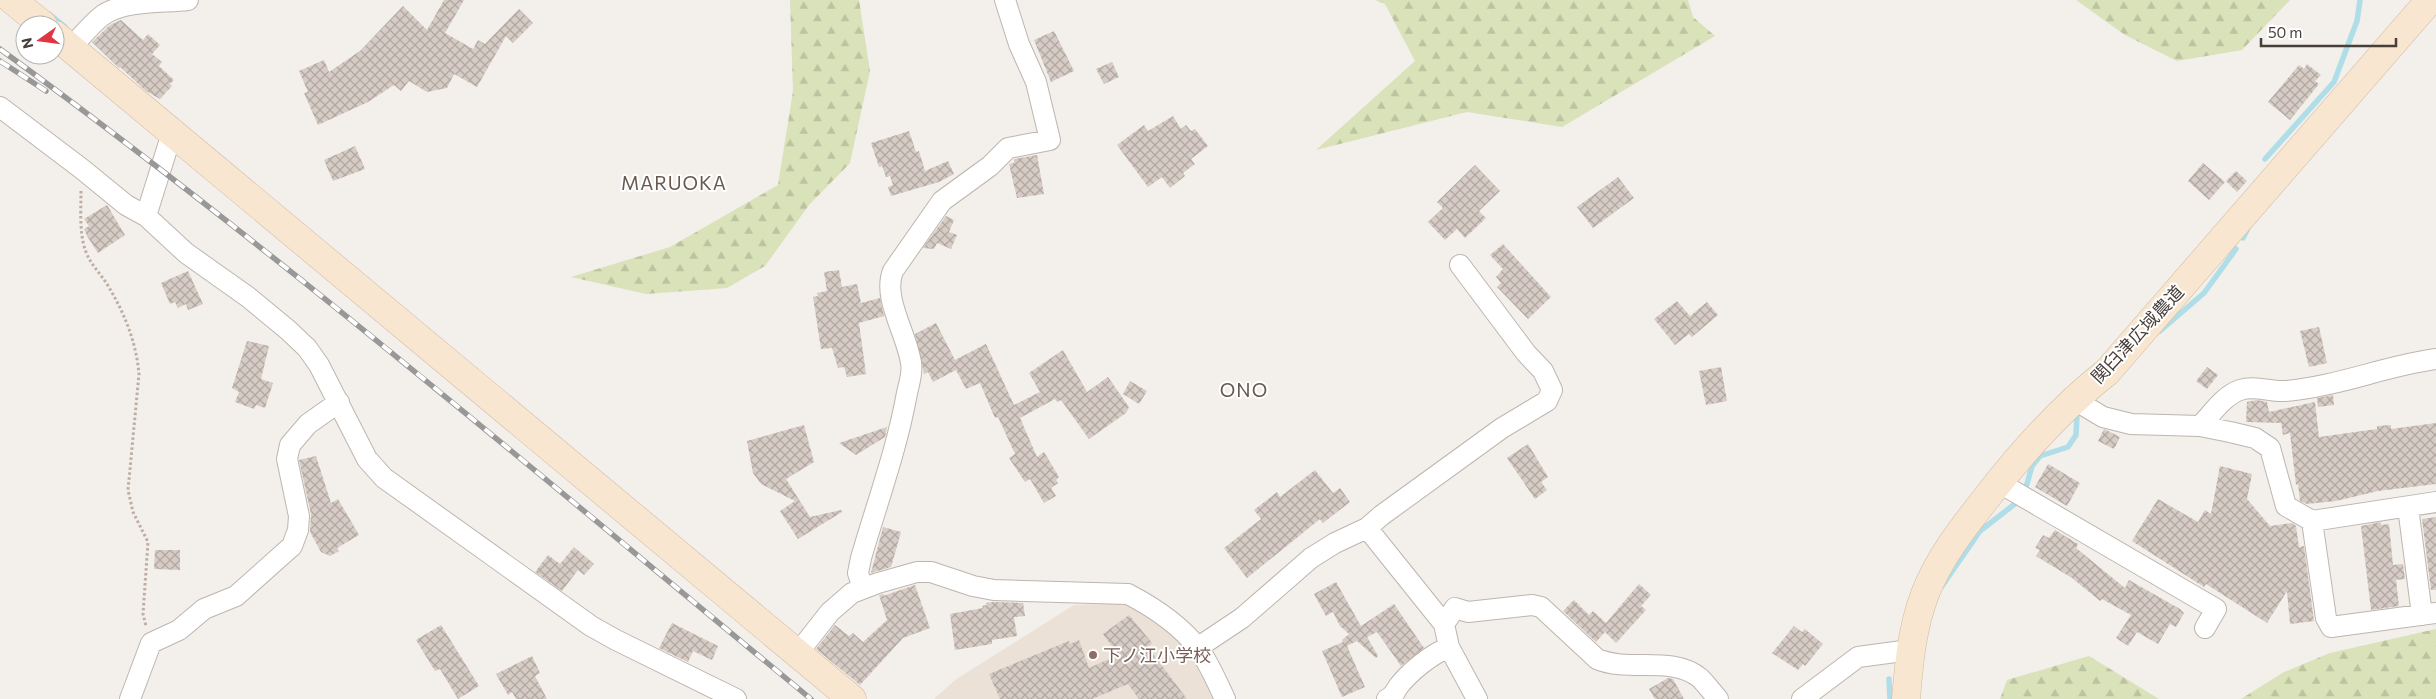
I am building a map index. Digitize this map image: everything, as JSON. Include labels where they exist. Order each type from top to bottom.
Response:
[{"type":"street","points":[[12,0],[30,15]]},
{"type":"street","points":[[65,41],[89,27],[112,9],[133,5],[188,0]]},
{"type":"street","points":[[863,588],[858,573],[861,558],[902,422],[912,365],[905,335],[890,295],[892,271],[935,208],[942,201],[990,166],[1008,148],[1050,140],[1036,82],[1019,44],[1005,0]]},
{"type":"street","name":"関臼津広域農道","points":[[1906,699],[1910,650],[1925,594],[1957,535],[2013,490],[2073,399],[2107,372],[2430,0]]},
{"type":"street","points":[[65,44],[852,699]]},
{"type":"street","points":[[0,108],[82,169],[126,205],[146,216],[186,253],[248,297],[307,348],[319,365],[367,459],[384,478],[591,626],[736,699]]},
{"type":"street","points":[[146,216],[172,133]]},
{"type":"street","points":[[1197,648],[1242,618],[1311,558],[1335,543],[1367,528],[1382,515],[1502,428],[1547,402],[1552,394],[1547,377],[1526,353],[1460,265]]},
{"type":"street","points":[[2200,426],[2226,397],[2240,390],[2256,388],[2284,391],[2331,383],[2399,364],[2436,359]]},
{"type":"street","points":[[2073,399],[2103,417],[2130,424],[2200,426],[2255,438],[2270,448],[2286,506],[2312,521],[2436,502]]},
{"type":"street","points":[[130,699],[151,643],[179,630],[204,610],[236,596],[292,546],[298,530],[299,516],[287,459],[290,445],[308,424],[339,402]]},
{"type":"street","points":[[2013,490],[2216,609],[2205,628]]},
{"type":"street","points":[[2312,521],[2326,618],[2331,627],[2429,614],[2408,506]]},
{"type":"street","points":[[1367,528],[1444,624],[1449,647],[1477,699]]},
{"type":"street","points":[[797,654],[838,604],[863,588],[898,577],[924,572],[989,589],[1128,594],[1146,603],[1174,625],[1197,648],[1225,699]]},
{"type":"street","points":[[1444,624],[1455,608],[1468,612],[1532,605],[1541,607],[1598,659],[1605,662],[1636,666],[1683,668],[1700,678],[1718,699]]},
{"type":"street","points":[[1387,699],[1392,697],[1398,687],[1434,653],[1449,647]]},
{"type":"street","points":[[1802,699],[1858,657],[1910,650]]},
{"type":"path","points":[[82,169],[81,222],[85,252],[107,284],[126,322],[137,355],[137,399],[128,490],[133,512],[148,542],[143,614],[151,643]]},
{"type":"shaded area","name":"下ノ江小学校","points":[[1132,603],[1163,624],[1202,666],[1219,699],[934,699],[955,680],[1074,605]]},
{"type":"green space","points":[[790,0],[859,0],[870,71],[850,163],[809,205],[765,266],[727,288],[646,294],[571,277],[670,247],[778,185],[793,91]]},
{"type":"green space","points":[[1375,0],[1688,0],[1693,17],[1715,36],[1562,127],[1467,112],[1316,150],[1415,61],[1385,4]]},
{"type":"green space","points":[[2076,0],[2290,0],[2242,50],[2177,61],[2125,35]]},
{"type":"green space","points":[[2436,629],[2436,699],[2241,699],[2284,672],[2330,653]]},
{"type":"green space","points":[[2089,656],[2159,699],[2000,699],[2007,680]]},
{"type":"building","points":[[444,0],[464,0],[445,33],[473,49],[478,40],[485,44],[519,9],[533,23],[513,43],[506,36],[477,87],[454,74],[447,88],[427,92],[409,81],[401,91],[394,85],[368,102],[318,125],[304,93],[308,92],[299,71],[324,60],[329,72],[360,51],[403,6],[427,30]]},
{"type":"building","points":[[121,20],[143,40],[148,34],[160,45],[152,54],[162,62],[159,66],[174,80],[170,84],[172,86],[160,99],[146,91],[92,42],[110,25]]},
{"type":"building","points":[[1054,31],[1074,71],[1051,82],[1034,40]]},
{"type":"building","points":[[1112,62],[1119,77],[1104,84],[1096,69]]},
{"type":"building","points":[[2307,64],[2321,75],[2315,81],[2319,84],[2290,120],[2268,102],[2299,65],[2304,69]]},
{"type":"building","points":[[1173,116],[1181,129],[1186,125],[1191,131],[1195,129],[1208,146],[1191,159],[1195,164],[1183,173],[1185,176],[1170,188],[1162,177],[1148,187],[1117,145],[1144,125],[1148,131]]},
{"type":"building","points":[[909,131],[916,152],[919,151],[925,171],[948,161],[954,174],[939,182],[891,196],[888,187],[893,185],[890,176],[886,177],[882,166],[879,167],[871,143]]},
{"type":"building","points":[[355,146],[365,169],[333,181],[324,160]]},
{"type":"building","points":[[1037,155],[1044,194],[1017,198],[1009,164],[1014,163],[1014,159]]},
{"type":"building","points":[[2203,163],[2225,182],[2209,200],[2188,181]]},
{"type":"building","points":[[1475,165],[1500,191],[1479,211],[1486,218],[1465,238],[1457,229],[1445,240],[1428,222],[1443,208],[1437,202]]},
{"type":"building","points":[[2236,171],[2247,181],[2237,192],[2226,181]]},
{"type":"building","points":[[1618,177],[1634,198],[1593,228],[1577,207]]},
{"type":"building","points":[[107,205],[125,235],[98,253],[84,229],[89,226],[84,219]]},
{"type":"building","points":[[946,216],[954,220],[949,232],[957,235],[951,249],[937,243],[934,249],[923,248]]},
{"type":"building","points":[[1503,244],[1551,297],[1528,319],[1497,287],[1501,283],[1496,277],[1503,269],[1490,255]]},
{"type":"building","points":[[839,270],[842,287],[857,284],[861,303],[880,298],[884,316],[859,323],[866,374],[847,377],[844,367],[838,368],[832,348],[821,349],[813,297],[818,296],[817,293],[827,291],[824,272]]},
{"type":"building","points":[[188,271],[203,304],[188,310],[186,304],[178,308],[175,302],[170,304],[161,283]]},
{"type":"building","points":[[1677,301],[1690,316],[1707,302],[1718,315],[1692,337],[1689,334],[1675,345],[1654,319]]},
{"type":"building","points":[[936,323],[955,360],[986,344],[1014,405],[1040,392],[1029,373],[1063,350],[1087,392],[1108,377],[1129,407],[1126,413],[1089,439],[1061,400],[1057,402],[1055,399],[1020,418],[1037,457],[1044,452],[1059,477],[1056,480],[1058,483],[1051,488],[1056,496],[1044,503],[1030,479],[1025,482],[1009,458],[1015,454],[998,417],[995,418],[980,383],[966,389],[956,370],[933,382],[928,372],[924,374],[915,334]]},
{"type":"building","points":[[2319,327],[2327,363],[2309,367],[2300,331]]},
{"type":"building","points":[[247,341],[269,346],[261,379],[273,383],[265,408],[256,405],[254,409],[235,402],[239,392],[232,388]]},
{"type":"building","points":[[1721,367],[1727,401],[1706,405],[1699,371]]},
{"type":"building","points":[[2207,367],[2218,375],[2207,389],[2196,381]]},
{"type":"building","points":[[1130,381],[1147,391],[1139,404],[1123,394]]},
{"type":"building","points":[[2333,395],[2334,405],[2318,407],[2317,398]]},
{"type":"building","points":[[2257,400],[2267,402],[2269,412],[2315,402],[2319,437],[2377,429],[2377,426],[2391,425],[2391,429],[2436,423],[2436,484],[2378,491],[2336,501],[2307,504],[2300,501],[2298,484],[2296,485],[2290,433],[2283,435],[2281,423],[2246,422],[2247,402]]},
{"type":"building","points":[[804,425],[814,462],[786,479],[810,517],[841,510],[842,512],[798,539],[780,511],[795,501],[761,484],[753,473],[747,441]]},
{"type":"building","points":[[887,427],[885,437],[856,455],[839,443]]},
{"type":"building","points":[[2104,429],[2120,437],[2114,449],[2098,441]]},
{"type":"building","points":[[1528,444],[1548,477],[1541,482],[1547,490],[1535,499],[1507,458]]},
{"type":"building","points":[[316,456],[331,503],[338,499],[359,535],[337,548],[339,551],[330,556],[321,552],[310,532],[311,514],[299,460]]},
{"type":"building","points":[[2048,464],[2080,483],[2067,506],[2035,487]]},
{"type":"building","points":[[2220,466],[2252,474],[2247,499],[2270,526],[2292,523],[2296,526],[2299,547],[2304,546],[2314,621],[2290,624],[2287,591],[2267,623],[2206,584],[2204,587],[2132,541],[2158,499],[2198,522],[2205,510],[2211,514]]},
{"type":"building","points":[[1315,470],[1333,493],[1340,488],[1350,502],[1323,523],[1320,519],[1247,578],[1224,548],[1261,519],[1254,510],[1277,492],[1280,497]]},
{"type":"building","points":[[2436,517],[2436,590],[2431,590],[2422,519]]},
{"type":"building","points":[[2381,522],[2381,525],[2389,524],[2393,565],[2403,564],[2405,579],[2396,580],[2399,606],[2371,610],[2361,526]]},
{"type":"building","points":[[883,527],[901,532],[891,567],[871,573]]},
{"type":"building","points":[[2055,530],[2078,544],[2076,548],[2125,588],[2129,580],[2180,609],[2184,613],[2176,627],[2170,624],[2158,644],[2137,632],[2128,646],[2116,638],[2131,615],[2102,599],[2100,601],[2072,578],[2036,556],[2040,550],[2035,548],[2043,535],[2049,538]]},
{"type":"building","points":[[574,547],[594,564],[584,575],[578,570],[562,591],[535,572],[548,555],[560,564]]},
{"type":"building","points":[[155,550],[180,550],[180,570],[154,569]]},
{"type":"building","points":[[1336,582],[1361,626],[1394,604],[1424,648],[1401,666],[1377,632],[1367,637],[1378,656],[1376,658],[1357,641],[1347,646],[1365,687],[1342,697],[1322,651],[1343,642],[1342,640],[1349,634],[1340,626],[1333,612],[1326,616],[1314,594]]},
{"type":"building","points":[[1639,584],[1651,595],[1641,606],[1646,610],[1616,643],[1605,632],[1596,642],[1563,611],[1574,600],[1589,615],[1593,611],[1606,623]]},
{"type":"building","points":[[915,585],[930,628],[903,638],[860,685],[816,649],[835,625],[849,636],[853,633],[863,642],[887,620],[879,595],[884,594],[883,596]]},
{"type":"building","points":[[986,603],[1023,603],[1025,616],[1014,617],[1017,636],[992,640],[992,644],[955,650],[950,614],[983,608],[982,606],[987,605]]},
{"type":"building","points":[[1129,615],[1152,643],[1148,647],[1187,699],[1139,699],[1128,684],[1092,699],[1000,699],[989,674],[1069,641],[1070,644],[1079,640],[1089,668],[1118,655],[1103,634]]},
{"type":"building","points":[[672,623],[718,646],[712,660],[693,651],[688,662],[659,648]]},
{"type":"building","points":[[441,625],[479,686],[458,699],[440,669],[435,671],[416,640]]},
{"type":"building","points":[[1794,626],[1802,632],[1805,629],[1823,644],[1805,666],[1803,664],[1798,670],[1772,653]]},
{"type":"building","points":[[532,656],[540,673],[535,676],[547,699],[516,699],[512,692],[508,695],[496,674]]},
{"type":"building","points":[[1668,678],[1673,679],[1684,699],[1655,699],[1649,689]]},
{"type":"waterway","points":[[2265,159],[2334,82],[2357,21],[2360,0]]},
{"type":"waterway","points":[[2243,238],[2248,228]]},
{"type":"waterway","points":[[2160,331],[2204,293],[2236,249]]},
{"type":"waterway","points":[[1942,586],[1980,531],[2016,503],[2027,484],[2032,466],[2040,456],[2068,447],[2076,435],[2077,415]]},
{"type":"waterway","points":[[1889,679],[1890,699]]},
{"type":"railway","points":[[0,49],[104,126],[309,286],[511,450],[811,699]]},
{"type":"railway","points":[[0,61],[46,91]]},
{"type":"place","name":"下ノ江小学校","points":[[1093,655]]},
{"type":"district","name":"MARUOKA","points":[[674,182]]},
{"type":"district","name":"ONO","points":[[1244,389]]}]
